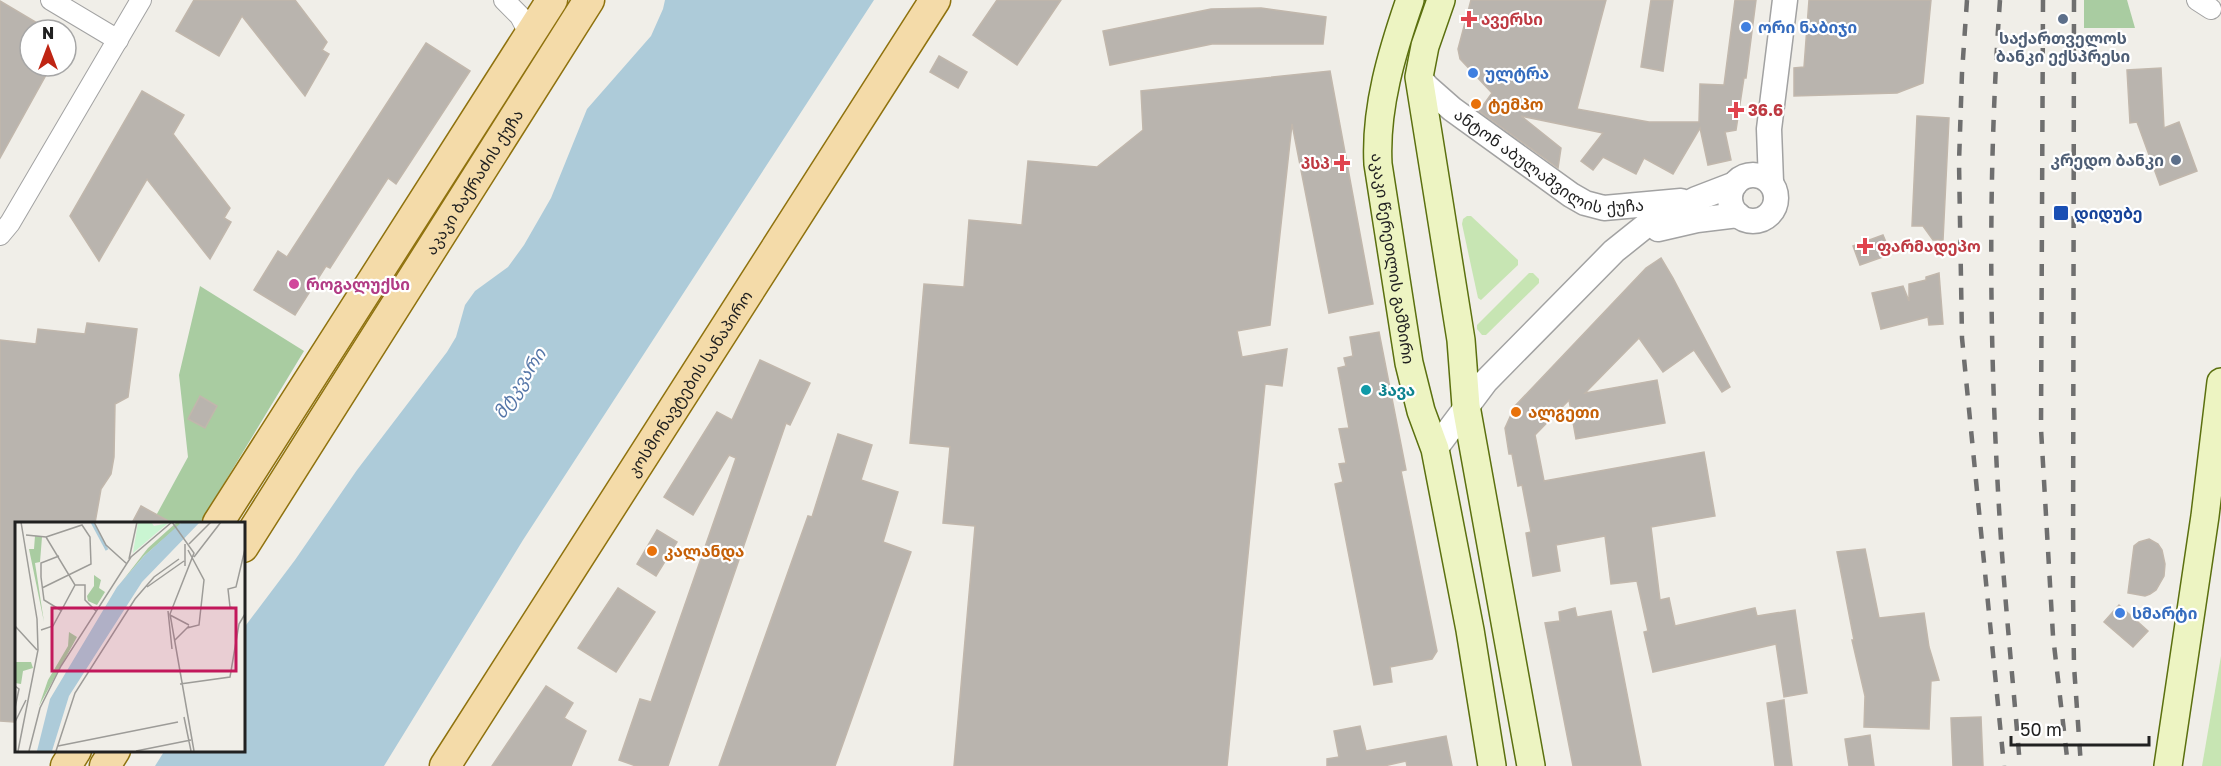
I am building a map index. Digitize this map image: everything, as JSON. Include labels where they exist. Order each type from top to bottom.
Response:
[{"type":"main road","name":"აკაკი ბაქრაძის ქუჩა","points":[[219,522],[552,0]]},
{"type":"main road","name":"აკაკი ბაქრაძის ქუჩა","points":[[244,545],[589,0]]},
{"type":"main road","name":"კოსმონავტების სანაპირო","points":[[445,766],[934,0]]},
{"type":"main road","name":"აკაკი წერეთლის გამზირი","points":[[1410,0],[1399,33],[1383,98],[1377,138],[1378,164],[1408,357],[1421,411],[1435,449],[1470,630],[1492,766]]},
{"type":"main road","points":[[1441,0],[1425,46],[1419,77],[1462,346],[1466,406],[1531,766]]},
{"type":"main road","points":[[2168,766],[2205,516],[2221,382]]},
{"type":"main road","points":[[66,766],[75,751]]},
{"type":"main road","points":[[105,766],[114,751]]},
{"type":"street","points":[[51,0],[118,40]]},
{"type":"street","points":[[0,235],[10,224],[141,0]]},
{"type":"street","points":[[504,0],[520,16],[530,35]]},
{"type":"street","points":[[1769,129],[1760,151],[1731,191],[1730,200],[1738,215],[1756,221],[1772,212],[1776,203],[1776,194],[1771,182],[1769,129],[1785,0]]},
{"type":"street","name":"ანტონ აბულაშვილის ქუჩა","points":[[1419,77],[1452,109],[1585,203],[1604,208],[1696,199]]},
{"type":"street","points":[[1740,180],[1755,175],[1771,182]]},
{"type":"street","name":"ანტონ აბულაშვილის ქუჩა","points":[[1435,449],[1486,381],[1582,282],[1630,238],[1649,224],[1696,199],[1740,180]]},
{"type":"street","name":"ანტონ აბულაშვილის ქუჩა","points":[[1630,238],[1667,226],[1738,215]]},
{"type":"green space","points":[[2084,0],[2127,0],[2135,28],[2084,28]]},
{"type":"green space","points":[[1471,216],[1518,260],[1518,265],[1481,300],[1478,298],[1462,224],[1463,219]]},
{"type":"green space","points":[[1529,273],[1533,273],[1539,279],[1539,283],[1486,335],[1482,335],[1477,325]]},
{"type":"green space","points":[[200,286],[304,351],[201,522],[153,522],[188,457],[179,375]]},
{"type":"green space","points":[[2221,656],[2221,766],[2202,766]]},
{"type":"water","name":"მტკვარი","points":[[665,0],[874,0],[523,540],[384,766],[155,766],[164,751],[244,751],[244,628],[295,560],[357,470],[447,352],[456,337],[465,305],[475,291],[508,267],[524,245],[551,198],[587,109],[651,36]]},
{"type":"building","points":[[194,0],[295,0],[327,42],[322,50],[329,54],[305,96],[242,16],[219,56],[176,31]]},
{"type":"building","points":[[997,0],[1061,0],[1017,65],[973,35]]},
{"type":"building","points":[[1471,0],[1606,0],[1577,109],[1649,122],[1699,122],[1700,84],[1724,85],[1735,0],[1756,0],[1746,78],[1744,78],[1736,130],[1725,132],[1731,160],[1708,165],[1700,128],[1673,174],[1644,158],[1636,174],[1603,157],[1593,170],[1581,161],[1603,133],[1521,116],[1561,148],[1558,168],[1479,111],[1492,93],[1460,59],[1458,49]]},
{"type":"building","points":[[1651,0],[1673,0],[1663,71],[1641,67]]},
{"type":"building","points":[[1809,0],[1931,0],[1923,83],[1897,93],[1794,96],[1794,68],[1804,67]]},
{"type":"building","points":[[0,1],[29,18],[18,18],[18,78],[44,78],[0,158]]},
{"type":"building","points":[[1261,8],[1326,17],[1323,44],[1212,44],[1110,65],[1103,31],[1211,9]]},
{"type":"building","points":[[426,43],[470,71],[396,184],[388,178],[330,268],[326,266],[295,315],[254,290],[278,251],[287,257]]},
{"type":"building","points":[[939,56],[967,72],[958,88],[930,72]]},
{"type":"building","points":[[2161,68],[2164,128],[2179,122],[2197,171],[2160,185],[2137,122],[2130,123],[2127,70]]},
{"type":"building","points":[[1330,71],[1373,304],[1329,313],[1292,124],[1270,325],[1237,331],[1242,357],[1287,349],[1282,386],[1265,384],[1227,766],[954,766],[975,526],[943,523],[950,447],[910,443],[924,284],[964,287],[969,220],[1022,225],[1028,161],[1097,167],[1143,130],[1141,91]]},
{"type":"building","points":[[142,91],[184,115],[173,134],[230,208],[224,218],[231,222],[210,259],[147,179],[99,261],[70,216]]},
{"type":"building","points":[[1917,116],[1949,118],[1943,240],[1933,240],[1923,226],[1912,226]]},
{"type":"building","points":[[1883,235],[1891,254],[1860,265],[1853,246]]},
{"type":"building","points":[[1661,258],[1730,387],[1722,392],[1694,350],[1663,372],[1639,338],[1585,393],[1657,380],[1665,423],[1576,439],[1569,400],[1535,435],[1544,481],[1704,452],[1715,516],[1651,527],[1660,600],[1669,598],[1675,626],[1755,608],[1757,616],[1795,610],[1807,693],[1784,697],[1776,644],[1653,672],[1644,632],[1648,631],[1637,581],[1611,584],[1605,536],[1556,545],[1560,571],[1533,576],[1526,533],[1531,532],[1522,485],[1518,486],[1505,428],[1515,406],[1646,268]]},
{"type":"building","points":[[1939,273],[1943,324],[1929,325],[1928,317],[1881,329],[1872,293],[1903,286],[1909,301],[1909,284],[1926,280],[1926,277]]},
{"type":"building","points":[[87,323],[137,329],[128,397],[115,404],[114,457],[111,474],[101,489],[95,522],[15,522],[15,718],[14,722],[0,721],[0,340],[36,344],[38,329],[85,334]]},
{"type":"building","points":[[1379,332],[1406,470],[1401,471],[1437,651],[1432,659],[1390,667],[1392,682],[1374,685],[1335,484],[1343,482],[1339,464],[1346,463],[1339,429],[1349,428],[1338,368],[1346,366],[1344,358],[1353,356],[1350,337]]},
{"type":"building","points":[[760,360],[810,383],[790,425],[786,423],[668,766],[636,766],[619,760],[640,699],[651,702],[736,458],[729,455],[693,515],[664,497],[717,412],[732,420]]},
{"type":"building","points":[[200,396],[217,406],[205,428],[188,419]]},
{"type":"building","points":[[838,434],[872,445],[861,480],[898,492],[883,542],[911,552],[835,766],[719,766],[808,516],[812,517]]},
{"type":"building","points":[[141,506],[170,522],[133,522]]},
{"type":"building","points":[[657,530],[677,542],[656,576],[637,564]]},
{"type":"building","points":[[2149,539],[2158,544],[2162,550],[2165,564],[2164,576],[2156,590],[2150,594],[2145,596],[2128,593],[2134,546]]},
{"type":"building","points":[[1865,549],[1879,618],[1924,613],[1929,647],[1939,680],[1931,681],[1929,729],[1864,727],[1865,696],[1852,640],[1854,640],[1837,552]]},
{"type":"building","points":[[618,588],[655,612],[616,672],[578,648]]},
{"type":"building","points":[[2119,605],[2148,631],[2133,647],[2104,622]]},
{"type":"building","points":[[1575,608],[1577,617],[1611,611],[1641,766],[1573,766],[1545,623],[1560,621],[1559,612]]},
{"type":"building","points":[[546,686],[573,703],[564,718],[586,731],[571,766],[492,766]]},
{"type":"building","points":[[1784,700],[1792,766],[1775,766],[1767,703]]},
{"type":"building","points":[[1981,717],[1983,766],[1953,766],[1951,718]]},
{"type":"building","points":[[1360,726],[1366,751],[1446,736],[1452,766],[1407,766],[1406,761],[1384,766],[1327,766],[1327,759],[1339,757],[1334,731]]},
{"type":"building","points":[[1870,735],[1874,766],[1849,766],[1845,739]]},
{"type":"railway","points":[[1967,0],[1959,162],[1962,338],[2004,766]]},
{"type":"railway","points":[[2000,0],[1993,127],[1991,254],[1993,381],[2001,540],[2020,766]]},
{"type":"railway","points":[[2043,0],[2041,429],[2053,636],[2068,766]]},
{"type":"railway","points":[[2074,0],[2073,592],[2074,666],[2081,766]]},
{"type":"place","name":"ავერსი","points":[[1469,19]]},
{"type":"place","name":"საქართველოს ბანკი ექსპრესი","points":[[2063,19]]},
{"type":"place","name":"ორი ნაბიჯი","points":[[1746,27]]},
{"type":"place","name":"ულტრა","points":[[1473,73]]},
{"type":"place","name":"ტემპო","points":[[1476,104]]},
{"type":"place","name":"36.6","points":[[1736,110]]},
{"type":"place","name":"კრედო ბანკი","points":[[2176,160]]},
{"type":"place","name":"პსპ","points":[[1342,163]]},
{"type":"place","name":"დიდუბე","points":[[2061,213]]},
{"type":"place","name":"ფარმადეპო","points":[[1865,246]]},
{"type":"place","name":"როგალუქსი","points":[[294,284]]},
{"type":"place","name":"ჰავა","points":[[1366,390]]},
{"type":"place","name":"ალგეთი","points":[[1516,412]]},
{"type":"place","name":"კალანდა","points":[[652,551]]},
{"type":"place","name":"სმარტი","points":[[2120,613]]}]
